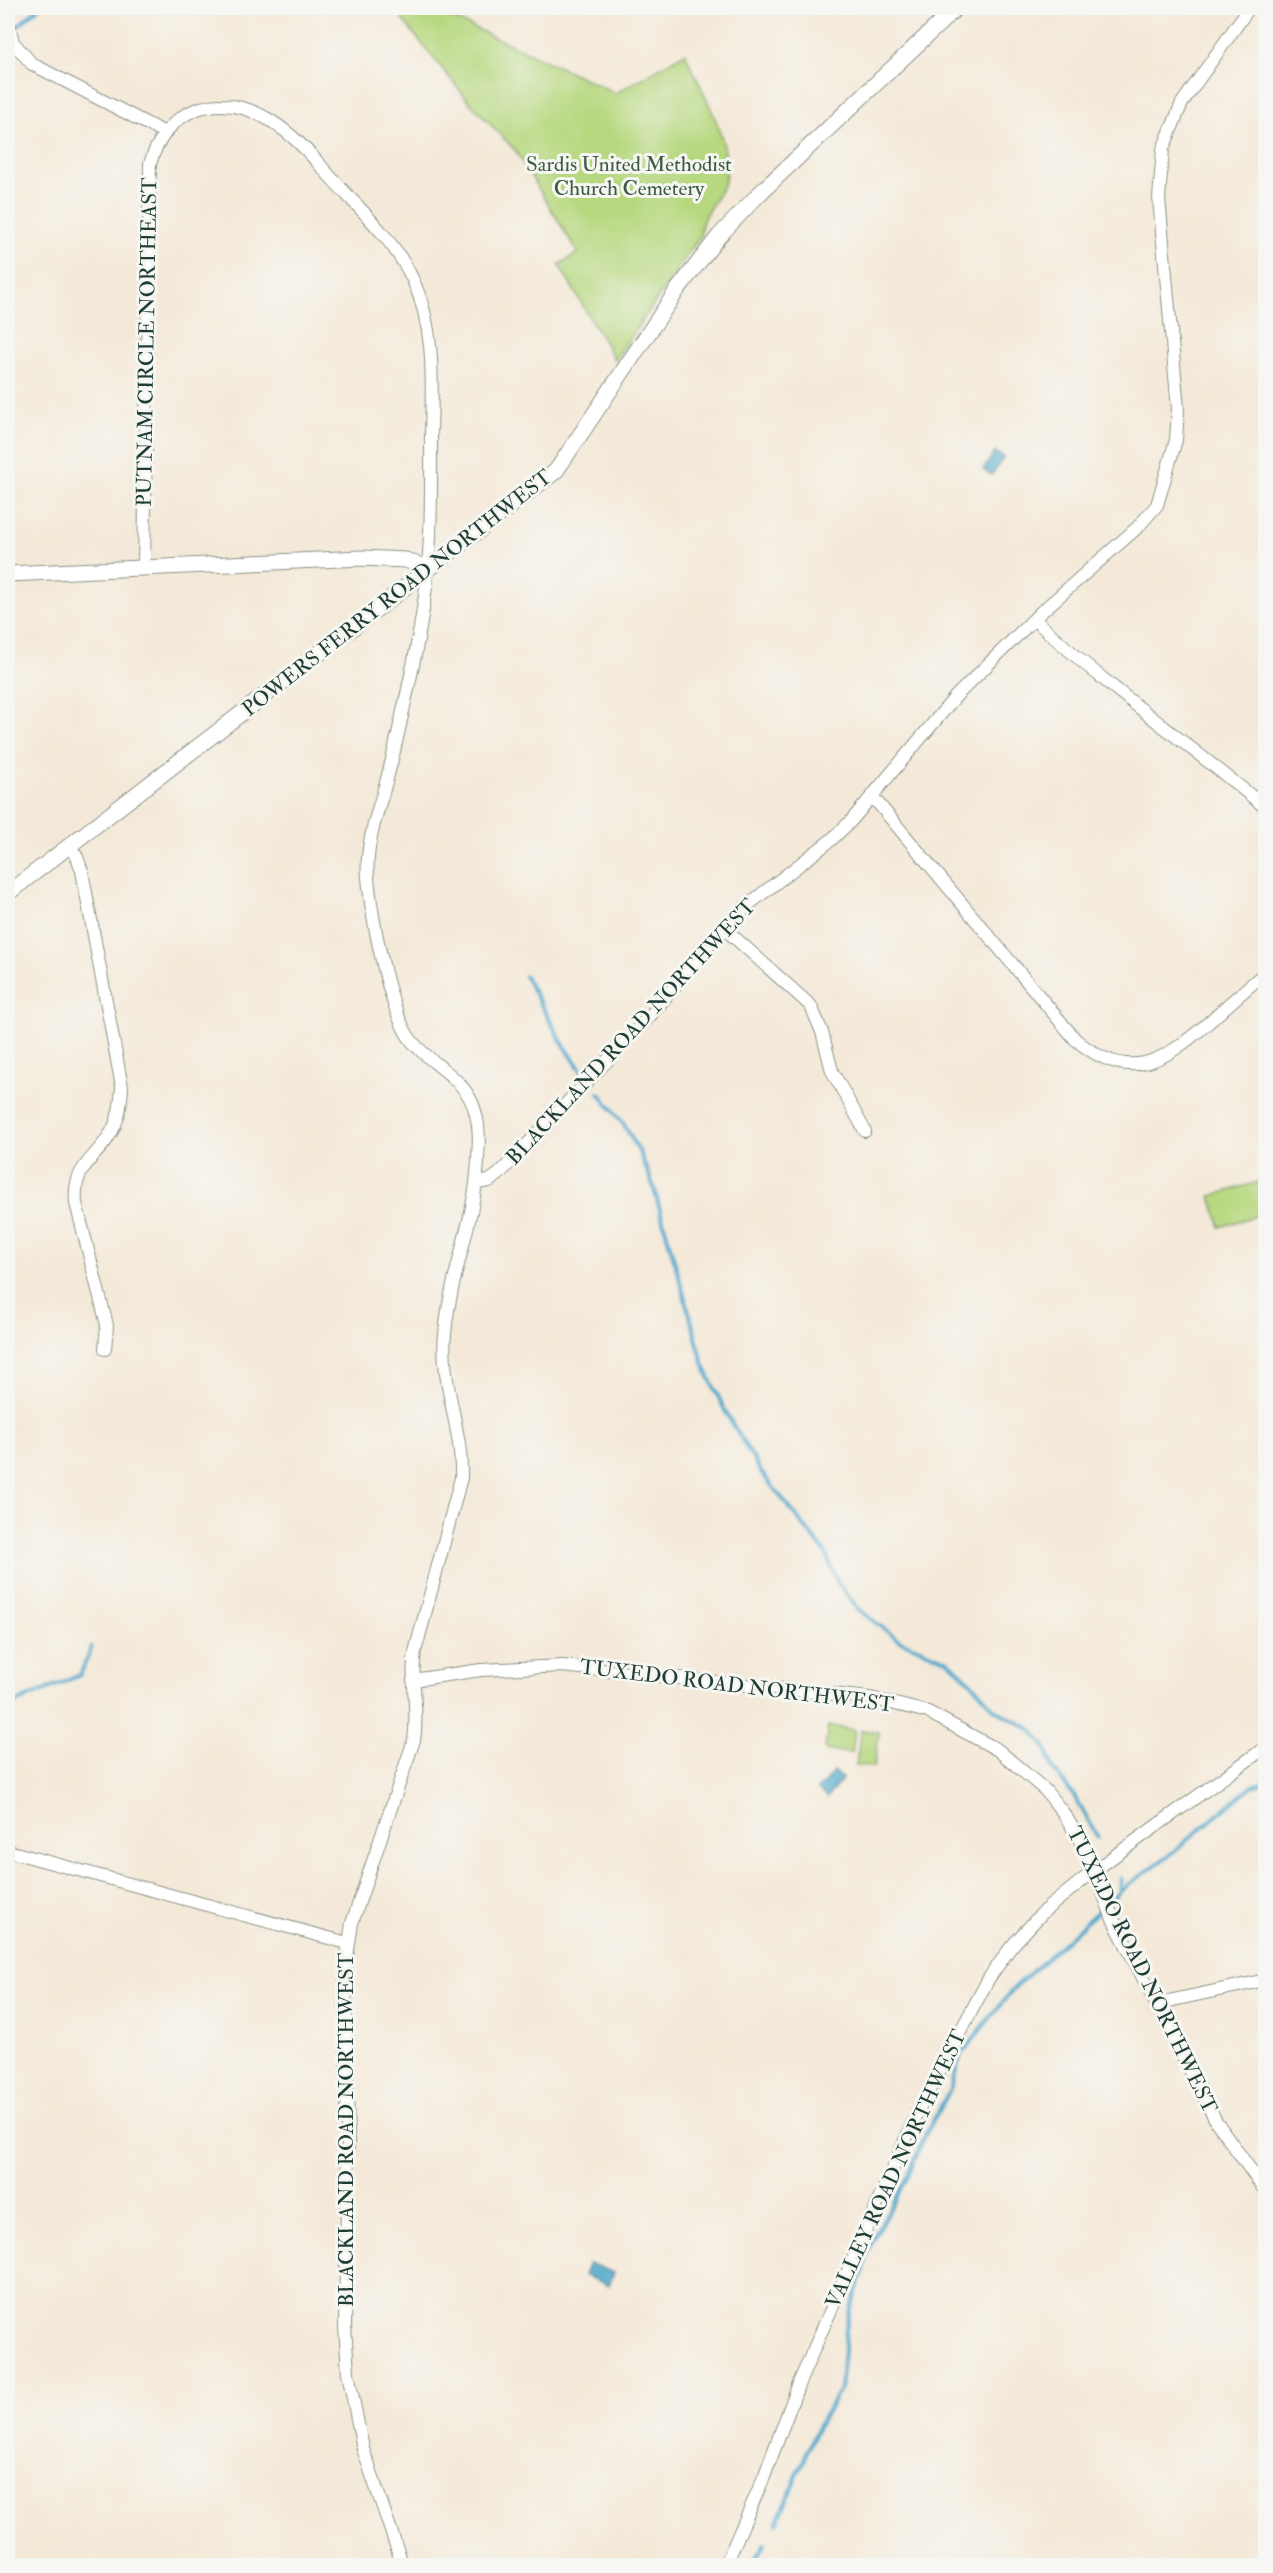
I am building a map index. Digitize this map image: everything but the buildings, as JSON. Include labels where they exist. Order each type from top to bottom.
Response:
[{"type":"street","name":"POWERS FERRY ROAD NORTHWEST","points":[[8,893],[556,471],[678,289],[719,236],[760,193],[956,8]]},
{"type":"street","name":"BLACKLAND ROAD NORTHWEST","points":[[404,2565],[363,2450],[348,2373],[345,2325],[348,2140],[345,1970],[347,1943],[414,1740],[417,1717],[412,1680],[415,1652],[461,1478],[461,1450],[446,1375],[444,1339],[477,1183],[489,1181],[507,1166],[650,1016],[724,928],[762,891],[831,840],[872,796],[956,696],[1034,619],[1138,527],[1157,505],[1176,440],[1178,409],[1159,198],[1163,149],[1182,103],[1249,8]]},
{"type":"street","points":[[8,21],[13,42],[32,64],[165,133]]},
{"type":"street","name":"PUTNAM CIRCLE NORTHEAST","points":[[144,568],[148,175],[153,153],[165,133],[184,116],[209,106],[234,105],[260,114],[314,158],[381,231],[402,258],[421,298],[431,345],[428,569],[408,687],[370,840],[368,878],[386,973],[399,1021],[417,1048],[461,1084],[475,1108],[479,1129],[477,1183]]},
{"type":"street","points":[[8,574],[362,558],[406,560],[428,569]]},
{"type":"street","points":[[1034,619],[1123,695],[1200,753],[1266,808]]},
{"type":"street","points":[[872,796],[1075,1039],[1090,1052],[1107,1060],[1140,1064],[1171,1053],[1266,972]]},
{"type":"street","points":[[69,845],[82,871],[122,1087],[120,1109],[115,1126],[105,1142],[82,1167],[75,1188],[76,1203],[107,1325],[105,1349]]},
{"type":"street","points":[[724,928],[810,1006],[822,1032],[832,1071],[865,1131]]},
{"type":"street","name":"TUXEDO ROAD NORTHWEST","points":[[412,1680],[481,1670],[568,1666],[870,1698],[902,1704],[956,1725],[998,1750],[1025,1770],[1064,1814],[1088,1853],[1113,1918],[1156,2007],[1216,2121],[1266,2192]]},
{"type":"street","name":"VALLEY ROAD NORTHWEST","points":[[725,2565],[764,2477],[817,2342],[917,2113],[989,1978],[1011,1947],[1044,1911],[1095,1870],[1266,1747]]},
{"type":"street","points":[[8,1851],[347,1943]]},
{"type":"street","points":[[1156,2007],[1173,2000],[1266,1980]]},
{"type":"green space","name":"Sardis United Methodist Church Cemetery","points":[[415,8],[431,8],[616,93],[685,53],[720,133],[725,149],[725,180],[706,213],[701,235],[615,360],[559,265],[578,253],[515,150],[471,104],[402,19]]},
{"type":"green space","points":[[1265,1180],[1265,1213],[1220,1227],[1211,1196]]},
{"type":"green space","points":[[828,1726],[855,1730],[852,1753],[825,1750]]},
{"type":"green space","points":[[861,1730],[879,1732],[874,1767],[856,1765]]},
{"type":"water","points":[[995,452],[1004,457],[992,475],[983,470]]},
{"type":"water","points":[[834,1771],[843,1778],[827,1798],[818,1790]]},
{"type":"water","points":[[589,2263],[614,2273],[609,2285],[584,2275]]},
{"type":"waterway","points":[[17,27],[38,8]]},
{"type":"waterway","points":[[525,976],[561,1041],[583,1073]]},
{"type":"waterway","points":[[599,1093],[623,1123],[640,1153],[653,1185],[704,1366],[726,1413],[761,1472],[825,1552],[838,1583],[859,1610],[900,1641],[947,1660],[972,1683],[994,1709],[1032,1730],[1046,1748],[1053,1769],[1077,1800],[1098,1838]]},
{"type":"waterway","points":[[8,1706],[80,1675],[92,1647]]},
{"type":"waterway","points":[[777,2524],[814,2434],[840,2389],[847,2321],[872,2240],[906,2180],[926,2133],[950,2090],[961,2054],[1014,1988],[1119,1892],[1173,1852],[1252,1786],[1266,1782]]},
{"type":"waterway","points":[[1119,1892],[1121,1878]]},
{"type":"waterway","points":[[751,2566],[765,2543]]}]
